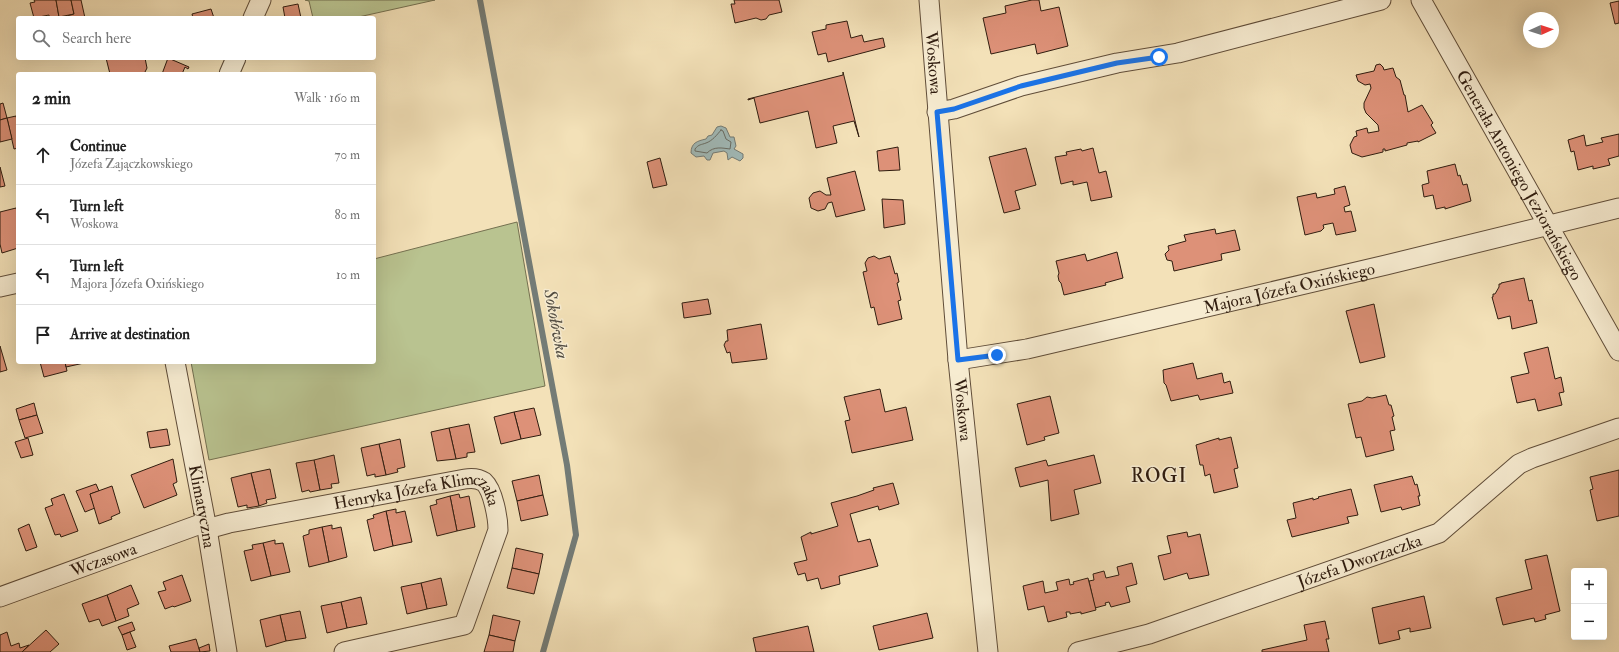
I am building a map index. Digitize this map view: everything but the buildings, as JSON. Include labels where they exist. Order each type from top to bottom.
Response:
[{"type":"street","points":[[254,16],[260,0]]},
{"type":"street","name":"Woskowa","points":[[929,0],[958,360],[988,652]]},
{"type":"street","points":[[937,112],[954,109],[1021,86],[1117,63],[1178,53],[1381,0]]},
{"type":"street","name":"Generała Antoniego Jeziorańskiego","points":[[1420,0],[1549,225],[1619,351]]},
{"type":"street","points":[[230,72],[235,60]]},
{"type":"street","name":"Majora Józefa Oxińskiego","points":[[958,360],[1027,349],[1386,265],[1619,208]]},
{"type":"street","points":[[0,287],[16,283]]},
{"type":"street","name":"Klimatyczna","points":[[175,364],[206,525],[227,652]]},
{"type":"street","name":"Józefa Dworzaczka","points":[[1078,652],[1149,634],[1439,533],[1520,464],[1532,458],[1619,428]]},
{"type":"street","name":"Henryka Józefa Klimczaka","points":[[206,525],[229,523],[465,479],[475,478],[484,482],[491,495],[498,520],[498,530],[464,625],[344,652]]},
{"type":"street","name":"Wczasowa","points":[[0,597],[206,525]]},
{"type":"green space","points":[[305,0],[435,0],[363,16],[313,16],[309,1]]},
{"type":"green space","points":[[517,222],[545,386],[209,460],[191,364],[376,364],[376,258]]},
{"type":"water","points":[[721,126],[726,128],[730,137],[734,137],[736,146],[734,149],[743,154],[743,158],[740,161],[732,157],[728,160],[727,153],[724,151],[713,153],[710,160],[707,160],[704,156],[696,157],[691,153],[692,147],[695,143],[706,139],[708,136],[712,135],[717,127]]},
{"type":"waterway","name":"Sokołówka","points":[[480,0],[567,465],[576,535],[543,652]]},
{"type":"district","name":"ROGI","points":[[1159,476]]},
{"type":"route","points":[[997,355],[958,360],[937,112],[954,109],[1021,86],[1117,63],[1159,57]]}]
